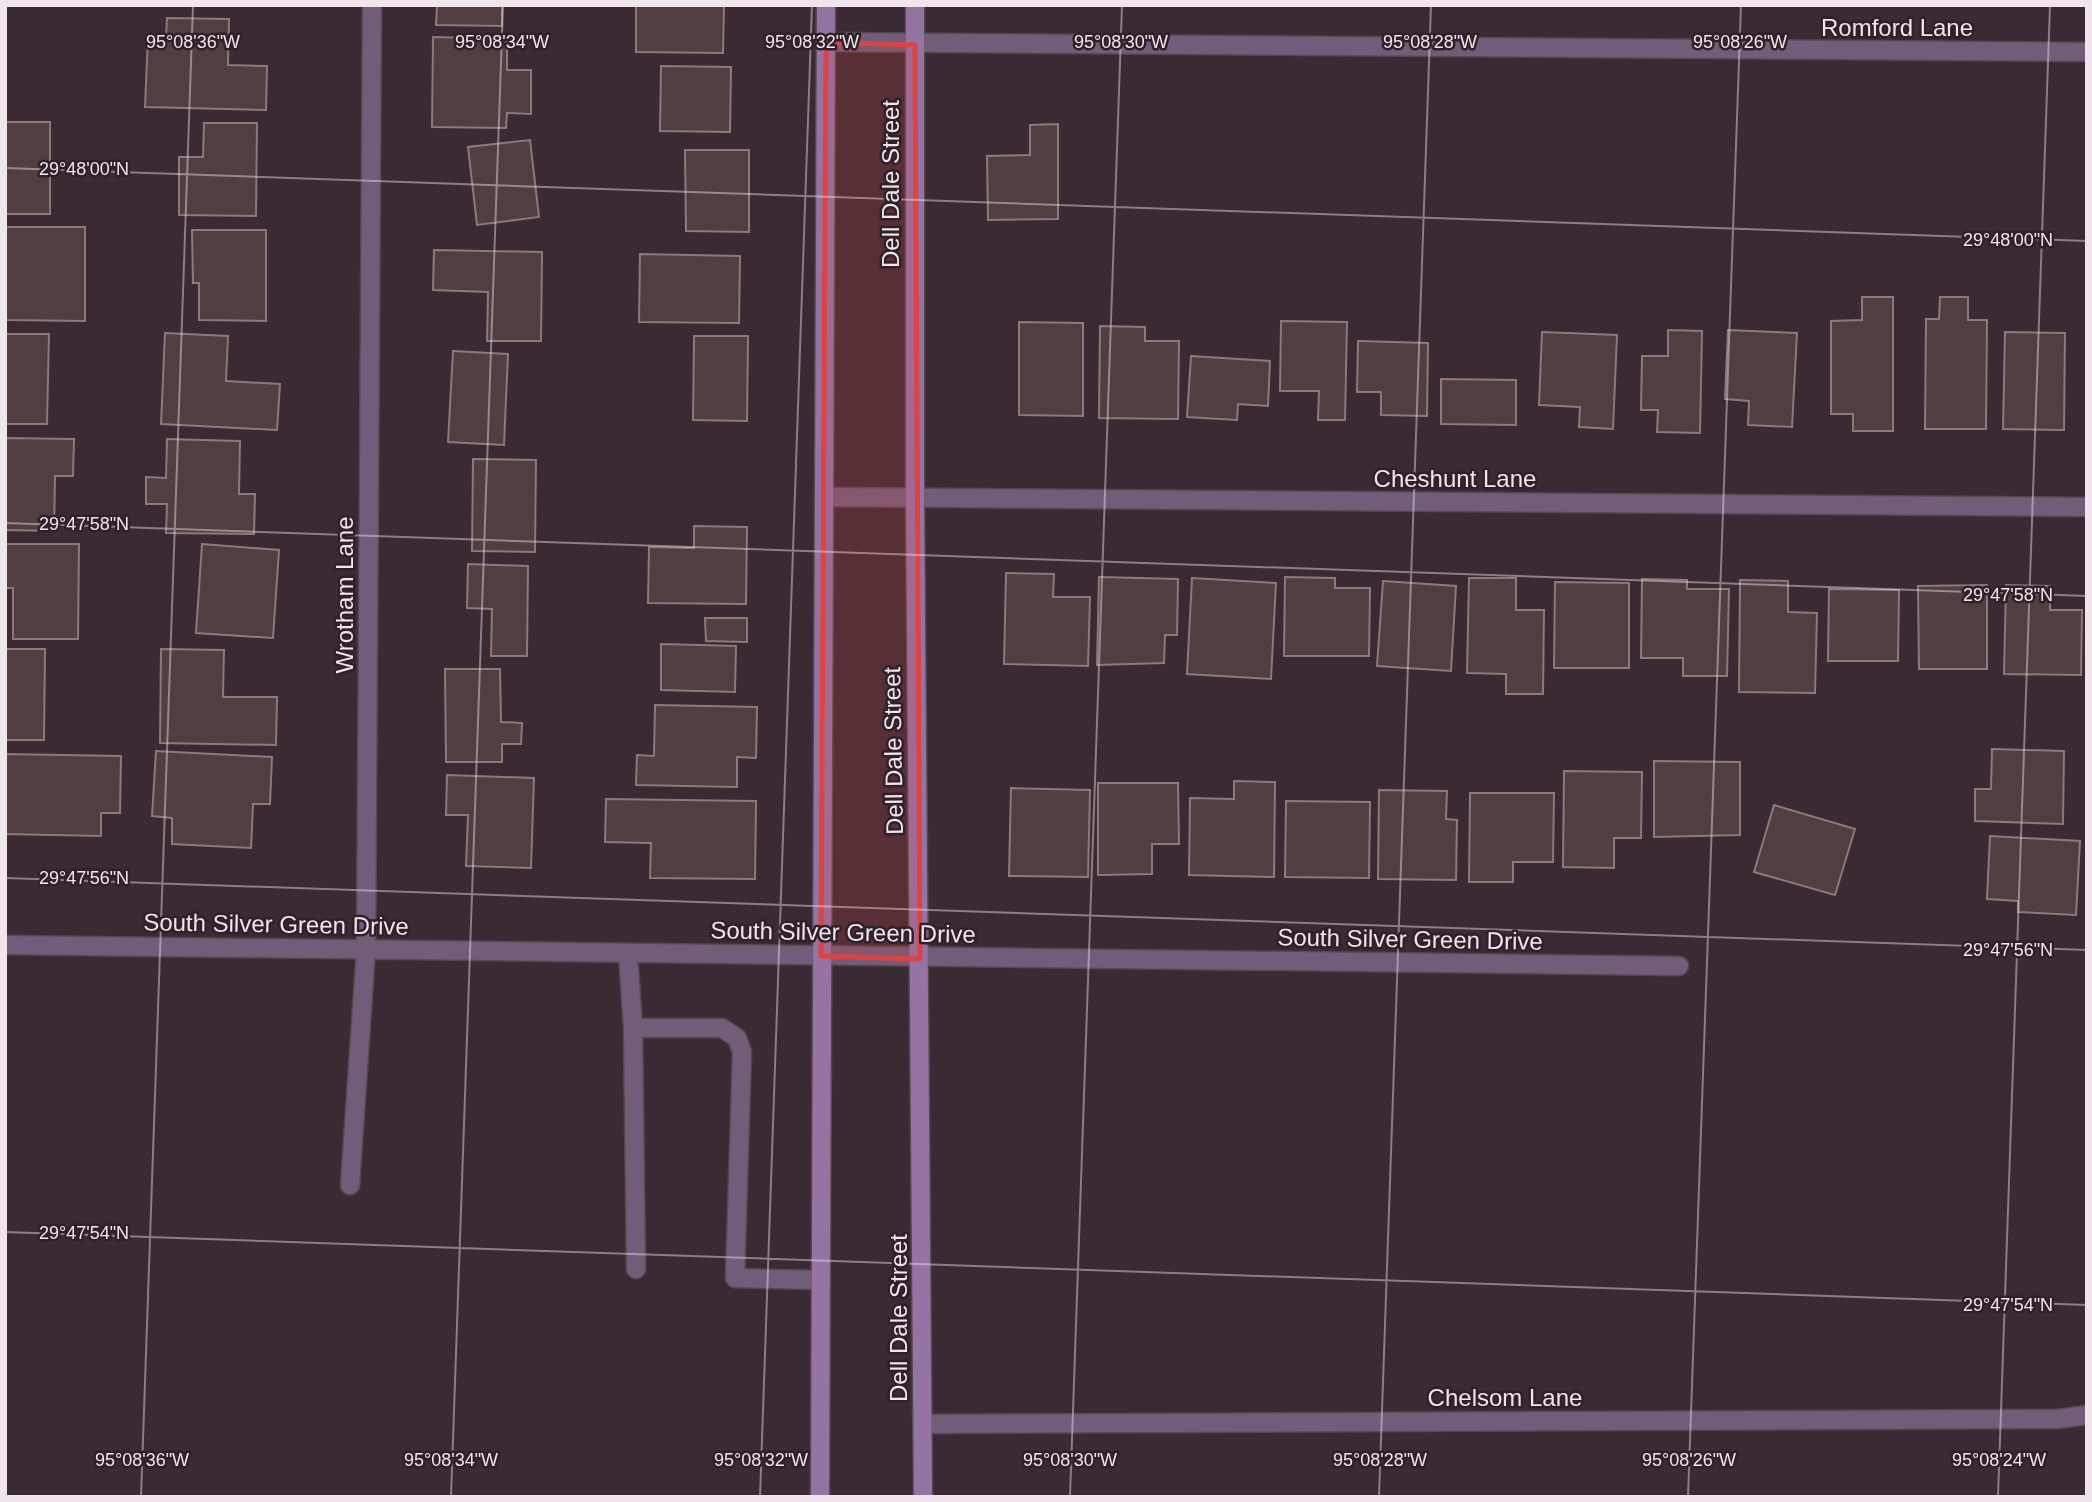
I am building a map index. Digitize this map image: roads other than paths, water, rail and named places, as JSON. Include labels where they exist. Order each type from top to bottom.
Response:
[{"type":"main road","points":[[820,1497],[826,5]]},
{"type":"main road","name":"Dell Dale Street","points":[[915,5],[915,500],[923,1497]]},
{"type":"street","name":"Wrotham Lane","points":[[350,1185],[366,950],[372,5]]},
{"type":"street","name":"Romford Lane","points":[[826,42],[915,45],[2087,52]]},
{"type":"street","name":"Cheshunt Lane","points":[[824,497],[915,500],[2087,507]]},
{"type":"street","name":"South Silver Green Drive","points":[[5,945],[920,959],[1679,966]]},
{"type":"street","points":[[628,954],[633,1028],[636,1269]]},
{"type":"street","points":[[633,1028],[722,1028],[737,1038],[742,1052],[735,1278],[821,1280]]},
{"type":"street","name":"Chelsom Lane","points":[[923,1424],[2058,1419],[2087,1415]]}]
